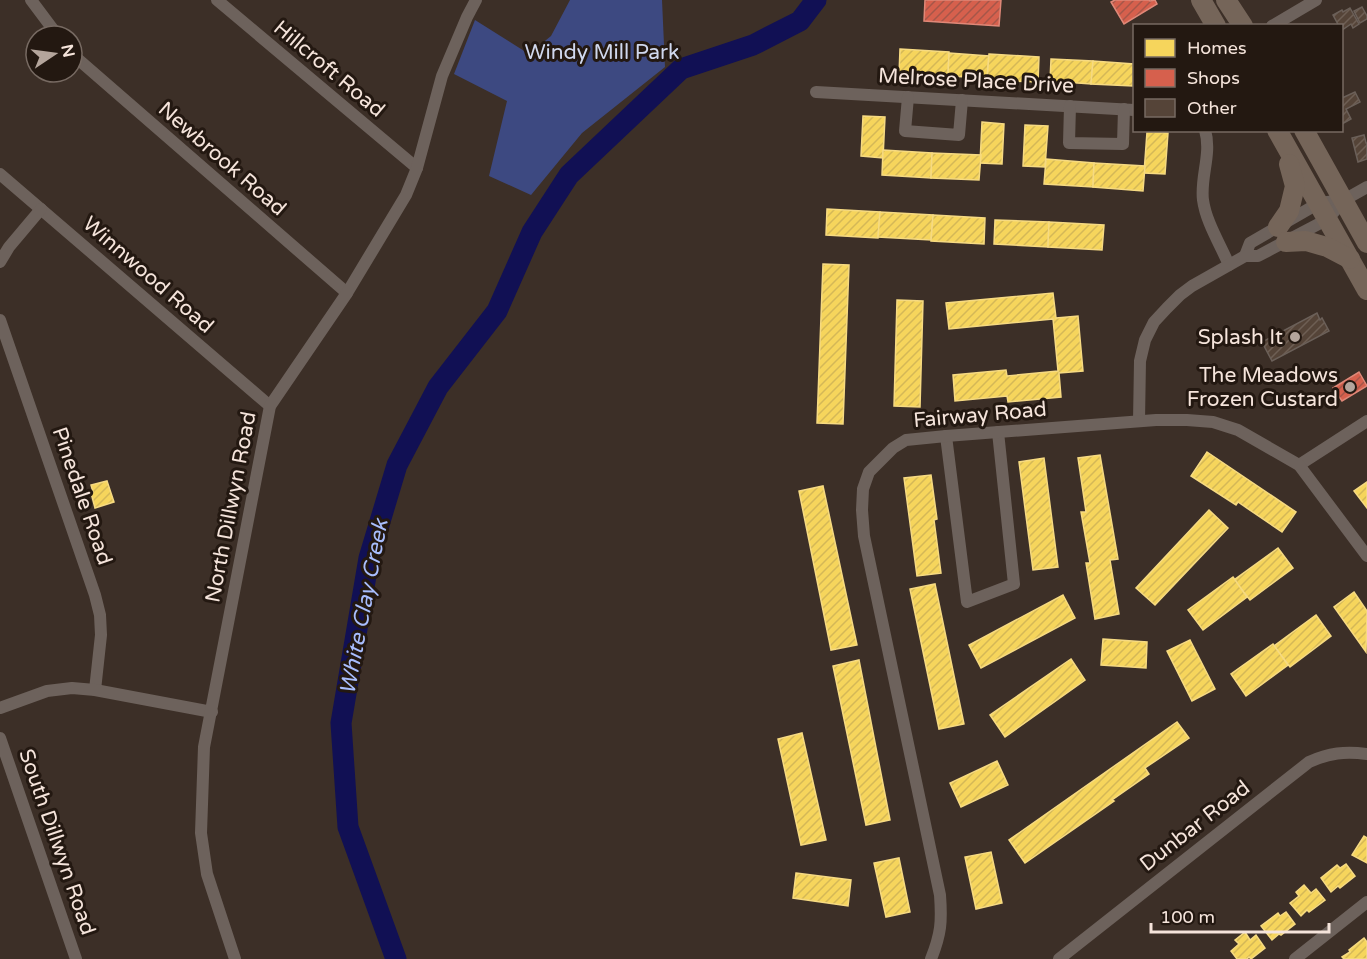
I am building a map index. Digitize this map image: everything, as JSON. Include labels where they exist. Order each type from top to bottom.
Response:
[{"type":"main road","points":[[1201,0],[1215,24]]},
{"type":"main road","points":[[1227,0],[1242,24]]},
{"type":"main road","points":[[1305,132],[1367,243]]},
{"type":"main road","points":[[1281,137],[1367,290]]},
{"type":"main road","points":[[1281,137],[1295,186],[1282,234],[1327,247],[1350,259]]},
{"type":"street","points":[[31,0],[49,24]]},
{"type":"street","name":"Hillcroft Road","points":[[217,0],[417,168]]},
{"type":"street","name":"North Dillwyn Road","points":[[235,959],[207,874],[201,833],[204,747],[270,406],[347,293],[406,195],[417,168],[442,76],[476,0]]},
{"type":"street","points":[[1275,24],[1316,0]]},
{"type":"street","name":"Newbrook Road","points":[[84,64],[347,293]]},
{"type":"street","name":"Melrose Place Drive","points":[[816,92],[1129,109]]},
{"type":"street","points":[[908,97],[905,131],[959,135],[962,100]]},
{"type":"street","points":[[1070,106],[1069,143],[1123,144],[1129,109]]},
{"type":"street","points":[[1206,132],[1208,141],[1203,198],[1207,215],[1229,265]]},
{"type":"street","name":"Winnwood Road","points":[[0,174],[270,406]]},
{"type":"street","points":[[1139,421],[1140,361],[1145,340],[1154,322],[1180,295],[1245,256],[1258,256],[1282,234],[1367,187]]},
{"type":"street","points":[[1282,234],[1344,200]]},
{"type":"street","points":[[0,262],[9,247],[41,209]]},
{"type":"street","name":"Pinedale Road","points":[[0,320],[95,595],[101,635],[95,690]]},
{"type":"street","name":"Fairway Road","points":[[931,959],[939,939],[942,916],[940,895],[864,536],[862,510],[863,489],[869,472],[893,448],[906,440],[946,436],[1139,421],[1213,422],[1238,430],[1299,465],[1367,556]]},
{"type":"street","points":[[1299,465],[1367,421]]},
{"type":"street","points":[[946,436],[967,602],[1014,584],[998,432]]},
{"type":"street","points":[[0,708],[47,691],[72,688],[95,690],[212,712]]},
{"type":"street","name":"South Dillwyn Road","points":[[0,738],[76,959]]},
{"type":"street","name":"Dunbar Road","points":[[1059,959],[1309,762],[1320,756],[1334,753],[1367,754]]},
{"type":"street","points":[[1295,959],[1367,902]]},
{"type":"green space","name":"Windy Mill Park","points":[[570,0],[662,0],[665,67],[582,133],[531,195],[489,176],[507,101],[454,74],[475,20],[529,54],[551,36]]},
{"type":"building: Homes","points":[[900,49],[949,52],[948,77],[899,75]]},
{"type":"building: Homes","points":[[949,53],[989,56],[987,78],[948,76]]},
{"type":"building: Homes","points":[[989,54],[1039,57],[1038,82],[987,80]]},
{"type":"building: Homes","points":[[1051,59],[1093,61],[1091,84],[1050,81]]},
{"type":"building: Homes","points":[[1093,61],[1133,64],[1133,86],[1091,84]]},
{"type":"building: Homes","points":[[863,116],[885,117],[883,158],[861,156]]},
{"type":"building: Homes","points":[[982,122],[1004,124],[1002,164],[980,163]]},
{"type":"building: Homes","points":[[1025,125],[1048,126],[1045,167],[1023,166]]},
{"type":"building: Homes","points":[[1147,132],[1168,133],[1165,174],[1144,173]]},
{"type":"building: Homes","points":[[883,150],[932,153],[931,178],[882,175]]},
{"type":"building: Homes","points":[[932,153],[981,155],[979,180],[931,178]]},
{"type":"building: Homes","points":[[1046,159],[1094,163],[1093,187],[1044,184]]},
{"type":"building: Homes","points":[[1094,163],[1145,166],[1143,191],[1093,187]]},
{"type":"building: Homes","points":[[827,209],[880,212],[878,238],[826,235]]},
{"type":"building: Homes","points":[[880,212],[933,215],[931,240],[878,237]]},
{"type":"building: Homes","points":[[933,215],[985,218],[984,244],[931,241]]},
{"type":"building: Homes","points":[[995,220],[1049,222],[1048,247],[994,244]]},
{"type":"building: Homes","points":[[1049,222],[1104,225],[1102,250],[1048,247]]},
{"type":"building: Homes","points":[[823,264],[849,265],[843,424],[817,423]]},
{"type":"building: Homes","points":[[1053,293],[1056,318],[1078,316],[1083,371],[1059,373],[1061,397],[1008,402],[1007,396],[955,401],[953,375],[1006,370],[1007,376],[1058,371],[1053,319],[949,329],[946,303]]},
{"type":"building: Homes","points":[[897,300],[923,301],[920,407],[894,406]]},
{"type":"building: Homes","points":[[1207,452],[1296,512],[1282,532],[1238,502],[1236,505],[1191,476]]},
{"type":"building: Homes","points":[[1100,455],[1118,559],[1110,560],[1119,614],[1095,619],[1086,563],[1090,563],[1081,512],[1086,512],[1078,458]]},
{"type":"building: Homes","points":[[1044,458],[1058,567],[1033,570],[1019,462]]},
{"type":"building: Homes","points":[[931,475],[941,573],[917,576],[904,478]]},
{"type":"building: Homes","points":[[107,481],[114,502],[95,508],[91,485]]},
{"type":"building: Homes","points":[[1367,482],[1367,508],[1354,491]]},
{"type":"building: Homes","points":[[823,486],[857,645],[831,650],[799,491]]},
{"type":"building: Homes","points":[[1209,510],[1228,528],[1155,605],[1136,588]]},
{"type":"building: Homes","points":[[1278,548],[1293,568],[1250,600],[1234,580]]},
{"type":"building: Homes","points":[[1233,577],[1247,597],[1203,630],[1188,610]]},
{"type":"building: Homes","points":[[935,584],[964,724],[939,729],[910,589]]},
{"type":"building: Homes","points":[[1354,592],[1367,611],[1366,652],[1334,607]]},
{"type":"building: Homes","points":[[1063,595],[1075,618],[981,668],[969,645]]},
{"type":"building: Homes","points":[[1316,615],[1331,636],[1290,667],[1274,646]]},
{"type":"building: Homes","points":[[1103,639],[1147,642],[1146,668],[1101,665]]},
{"type":"building: Homes","points":[[1190,640],[1215,689],[1192,701],[1167,651]]},
{"type":"building: Homes","points":[[1273,644],[1288,665],[1246,696],[1231,674]]},
{"type":"building: Homes","points":[[1071,659],[1085,680],[1005,737],[990,715]]},
{"type":"building: Homes","points":[[859,660],[890,820],[866,825],[833,666]]},
{"type":"building: Homes","points":[[1177,722],[1189,738],[1145,768],[1149,774],[1112,800],[1114,801],[1025,863],[1009,840]]},
{"type":"building: Homes","points":[[802,733],[826,840],[801,845],[778,739]]},
{"type":"building: Homes","points":[[997,761],[1008,785],[961,807],[950,783]]},
{"type":"building: Homes","points":[[1364,836],[1367,838],[1367,863],[1352,855]]},
{"type":"building: Homes","points":[[991,852],[1002,903],[976,909],[965,857]]},
{"type":"building: Homes","points":[[899,858],[910,912],[886,917],[874,863]]},
{"type":"building: Homes","points":[[1346,864],[1355,876],[1331,892],[1321,878],[1337,865],[1340,868]]},
{"type":"building: Homes","points":[[796,873],[851,880],[848,906],[793,898]]},
{"type":"building: Homes","points":[[1304,885],[1311,893],[1316,889],[1325,900],[1301,916],[1290,903],[1299,896],[1296,892]]},
{"type":"building: Homes","points":[[1286,912],[1295,924],[1272,940],[1261,926],[1278,913],[1280,916]]},
{"type":"building: Homes","points":[[1245,932],[1250,940],[1256,935],[1265,948],[1251,959],[1249,957],[1237,959],[1231,951],[1239,944],[1235,940]]},
{"type":"building: Homes","points":[[1364,938],[1367,942],[1367,959],[1344,959],[1342,957],[1350,952],[1349,950]]},
{"type":"building: Shops","points":[[925,0],[1001,0],[999,26],[924,21]]},
{"type":"building: Shops","points":[[1115,0],[1155,0],[1157,4],[1124,24],[1111,2]]},
{"type":"building: Shops","name":"The Meadows Frozen Custard","points":[[1359,372],[1367,386],[1342,401],[1333,388]]},
{"type":"building: Other","points":[[1362,7],[1367,19],[1360,23],[1354,11]]},
{"type":"building: Other","points":[[1350,8],[1359,24],[1353,28],[1351,24],[1343,29],[1343,24],[1338,24],[1333,15],[1342,10],[1343,12]]},
{"type":"building: Other","points":[[1355,92],[1360,102],[1346,109],[1351,119],[1343,123],[1343,98]]},
{"type":"building: Other","points":[[1364,135],[1367,143],[1367,159],[1358,162],[1352,138]]},
{"type":"building: Other","name":"Splash It","points":[[1317,313],[1329,331],[1272,361],[1262,342]]},
{"type":"waterway","name":"White Clay Creek","points":[[396,959],[348,827],[341,723],[369,558],[397,465],[438,387],[497,311],[532,232],[569,175],[681,69],[753,45],[800,21],[816,0]]},
{"type":"place","name":"Splash It","points":[[1295,337]]},
{"type":"place","name":"The Meadows Frozen Custard","points":[[1350,387]]}]
